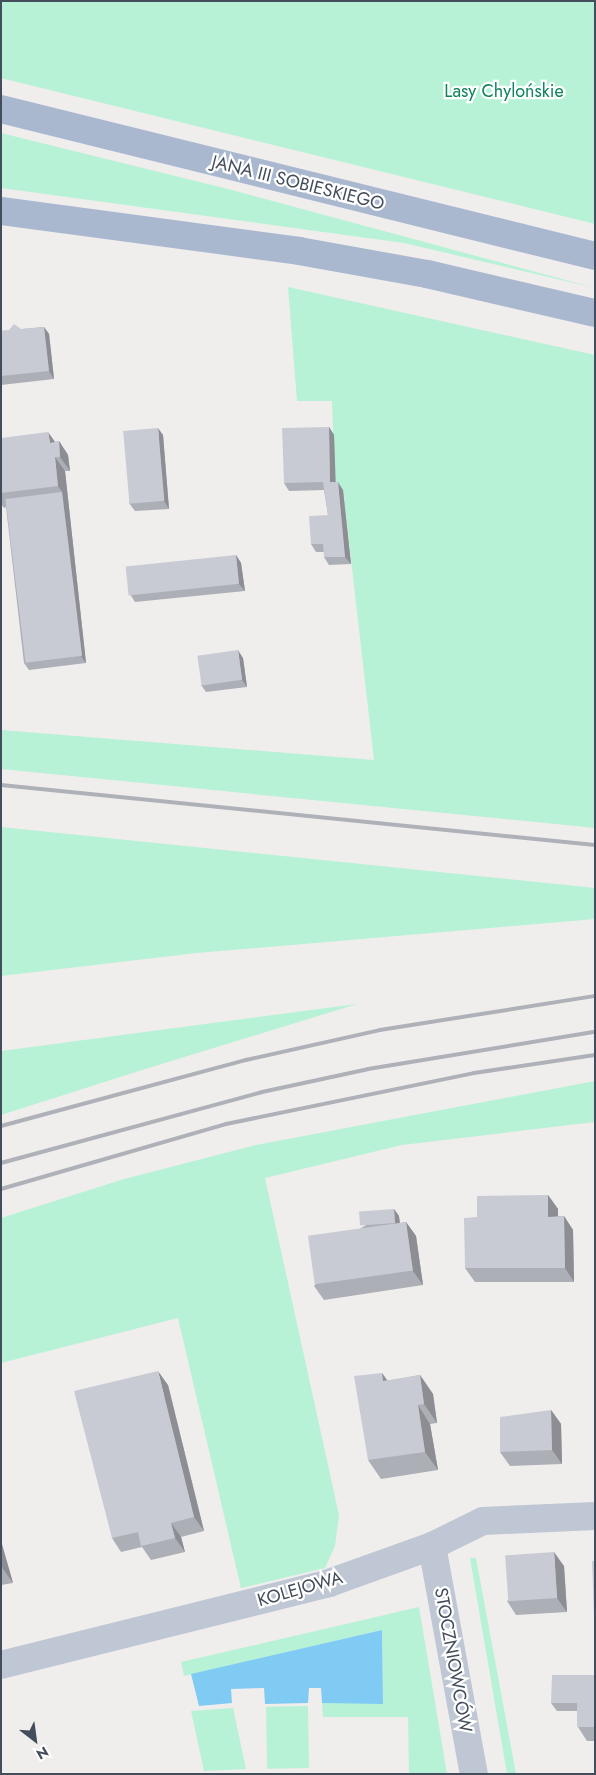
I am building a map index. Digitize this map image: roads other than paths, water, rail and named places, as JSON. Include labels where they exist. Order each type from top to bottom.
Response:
[{"type":"main road","name":"JANA III SOBIESKIEGO","points":[[1,109],[595,256]]},
{"type":"main road","points":[[1,211],[309,253],[427,274],[595,313]]},
{"type":"street","name":"KOLEJOWA","points":[[1,1665],[329,1583],[432,1546],[483,1521],[595,1516]]},
{"type":"street","name":"STOCZNIOWCÓW","points":[[432,1546],[474,1774]]},
{"type":"water","points":[[382,1630],[383,1704],[322,1703],[321,1688],[309,1688],[308,1703],[265,1704],[264,1688],[231,1689],[232,1703],[199,1706],[191,1674]]},
{"type":"railway","points":[[1,785],[595,845]]},
{"type":"railway","points":[[1,1126],[246,1060],[380,1030],[595,996]]},
{"type":"railway","points":[[1,1163],[262,1092],[368,1069],[595,1032]]},
{"type":"railway","points":[[1,1189],[226,1124],[474,1073],[595,1055]]},
{"type":"park label","name":"Lasy Chylońskie","points":[[504,91]]}]
